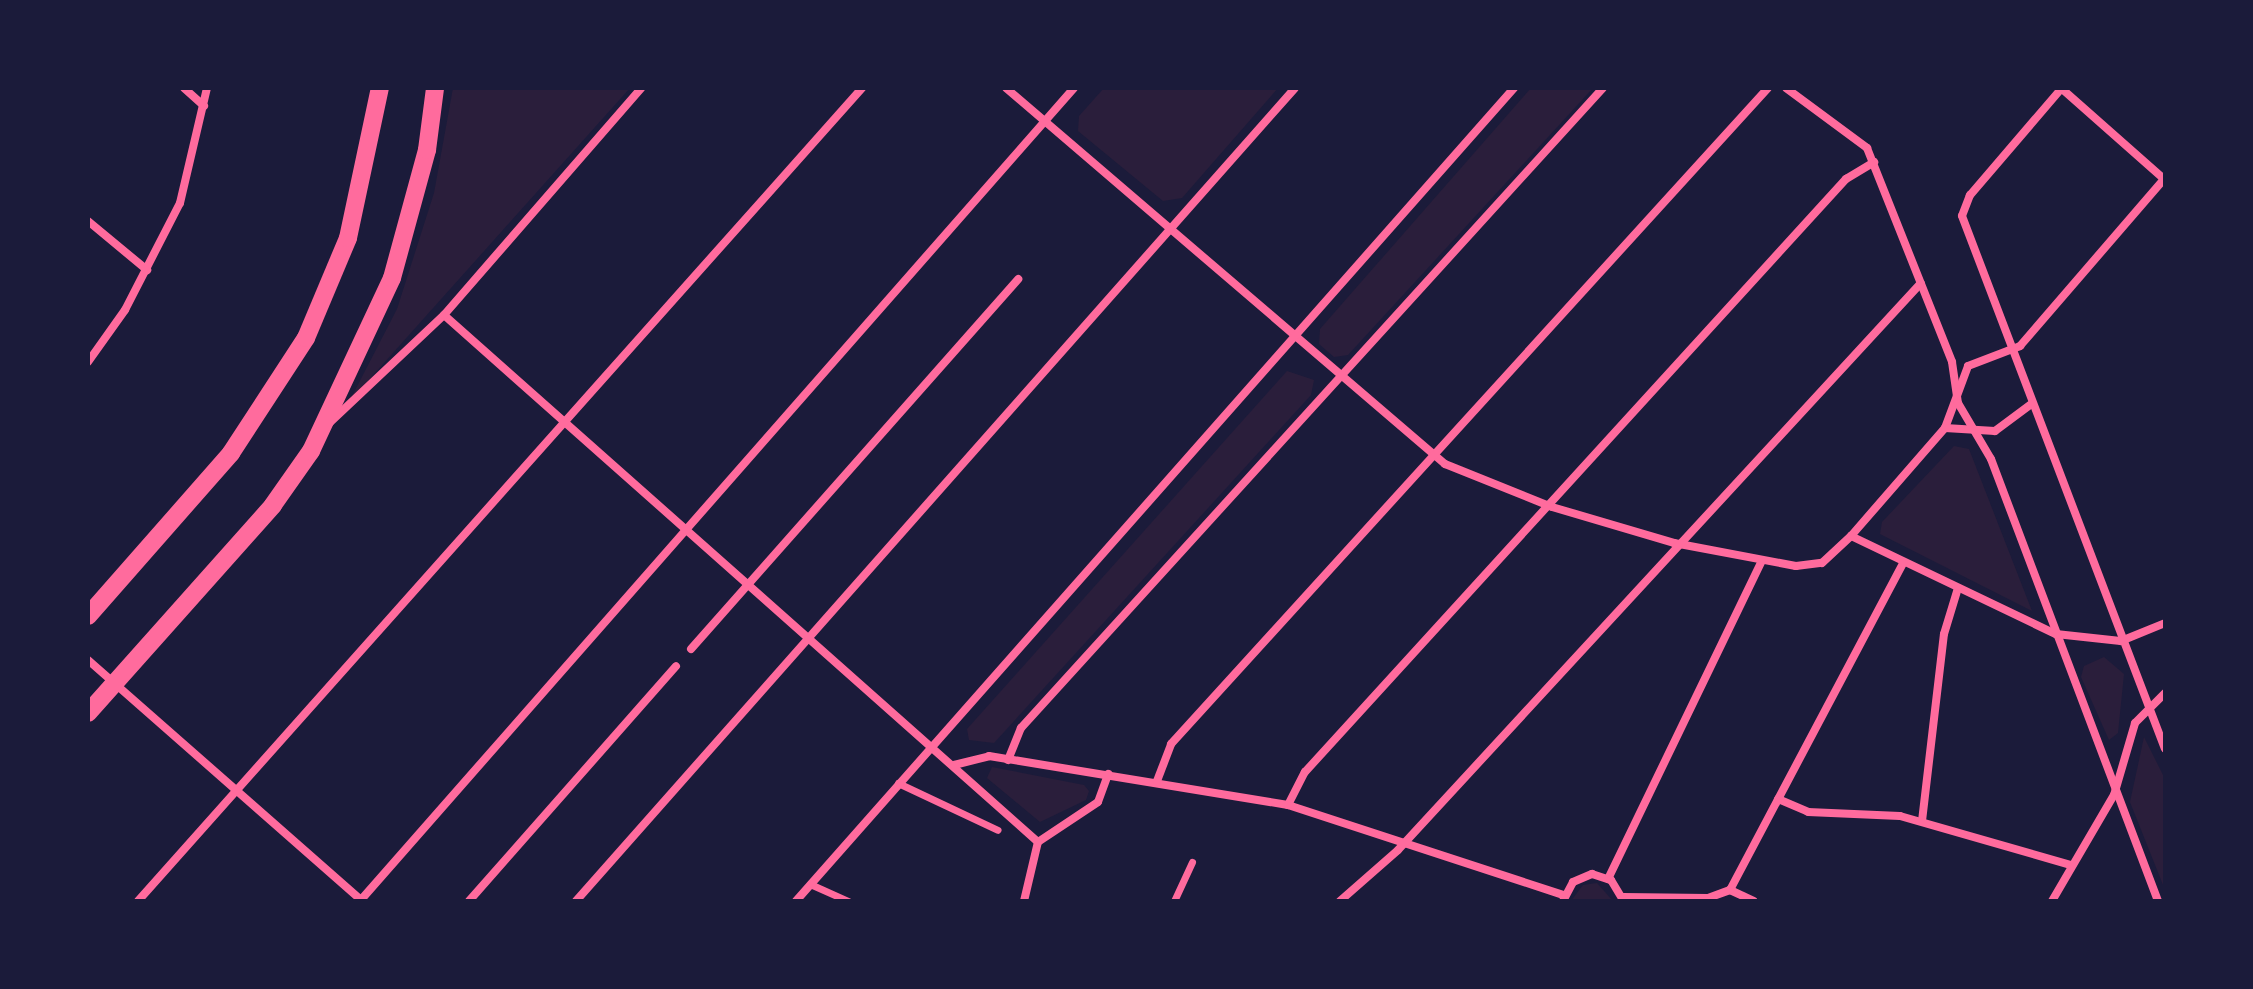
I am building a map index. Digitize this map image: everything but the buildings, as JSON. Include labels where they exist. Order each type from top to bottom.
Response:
[{"type":"main road","points":[[88,616],[231,453],[298,351],[348,238],[380,88]]},
{"type":"main road","points":[[88,713],[273,505],[323,428],[392,278],[427,150],[435,88]]},
{"type":"street","points":[[184,88],[204,106]]},
{"type":"street","points":[[88,362],[147,270],[184,191],[207,88]]},
{"type":"street","points":[[323,428],[444,315],[641,88]]},
{"type":"street","points":[[138,901],[562,421],[862,88]]},
{"type":"street","points":[[1006,88],[1432,456],[1552,507],[1674,543],[1762,561],[1810,567],[1851,536],[1945,428],[1955,389],[1968,366],[2013,352],[2165,179],[2061,88],[1970,195],[1962,216],[2013,352],[2030,405],[2165,749]]},
{"type":"street","points":[[88,660],[361,901],[1074,88]]},
{"type":"street","points":[[576,901],[1295,88]]},
{"type":"street","points":[[796,901],[1514,88]]},
{"type":"street","points":[[1008,760],[1021,728],[1603,88]]},
{"type":"street","points":[[1157,781],[1171,744],[1768,88]]},
{"type":"street","points":[[1786,88],[1860,138],[1874,162],[1921,283],[1955,389],[1971,428],[1991,459],[2114,795],[2158,901]]},
{"type":"street","points":[[1288,805],[1305,772],[1552,507],[1846,179],[1874,162]]},
{"type":"street","points":[[88,221],[147,270]]},
{"type":"street","points":[[691,649],[746,583],[1018,279]]},
{"type":"street","points":[[1340,901],[1406,840],[1674,543],[1921,283]]},
{"type":"street","points":[[444,315],[1038,842]]},
{"type":"street","points":[[1945,428],[2006,428],[2030,405]]},
{"type":"street","points":[[1851,536],[2056,634],[2121,641],[2165,623]]},
{"type":"street","points":[[1608,879],[1762,561]]},
{"type":"street","points":[[954,765],[979,755],[1157,781],[1288,805],[1406,840],[1564,898],[1581,876],[1608,879],[1623,899],[1708,898],[1730,890],[1903,563]]},
{"type":"street","points":[[1922,821],[1944,634],[1958,588]]},
{"type":"street","points":[[469,901],[676,666]]},
{"type":"street","points":[[2052,901],[2114,795],[2128,737],[2147,707],[2165,693]]},
{"type":"street","points":[[1024,901],[1038,842],[1098,802],[1108,774]]},
{"type":"street","points":[[898,783],[998,830]]},
{"type":"street","points":[[1778,799],[1808,812],[1922,821],[2071,865]]},
{"type":"street","points":[[1174,901],[1192,862]]},
{"type":"street","points":[[810,884],[848,901]]},
{"type":"street","points":[[1730,890],[1754,901]]},
{"type":"shaded area","points":[[453,88],[630,88],[349,402],[397,309],[434,193]]},
{"type":"shaded area","points":[[1104,88],[1278,88],[1182,198],[1163,201],[1078,131],[1079,116]]},
{"type":"shaded area","points":[[1531,88],[1593,88],[1348,355],[1334,357],[1319,344],[1320,329]]},
{"type":"shaded area","points":[[1287,371],[1314,380],[1311,395],[994,743],[969,740],[967,729]]},
{"type":"shaded area","points":[[1954,446],[1969,449],[2032,611],[1880,534],[1882,522]]},
{"type":"shaded area","points":[[2104,657],[2124,674],[2118,733],[2109,740],[2081,677],[2084,666]]},
{"type":"shaded area","points":[[2144,737],[2165,779],[2165,890],[2130,802]]},
{"type":"shaded area","points":[[992,767],[1084,785],[1089,791],[1086,800],[1040,822],[987,778]]},
{"type":"shaded area","points":[[1597,883],[1613,901],[1571,901],[1583,885]]}]
